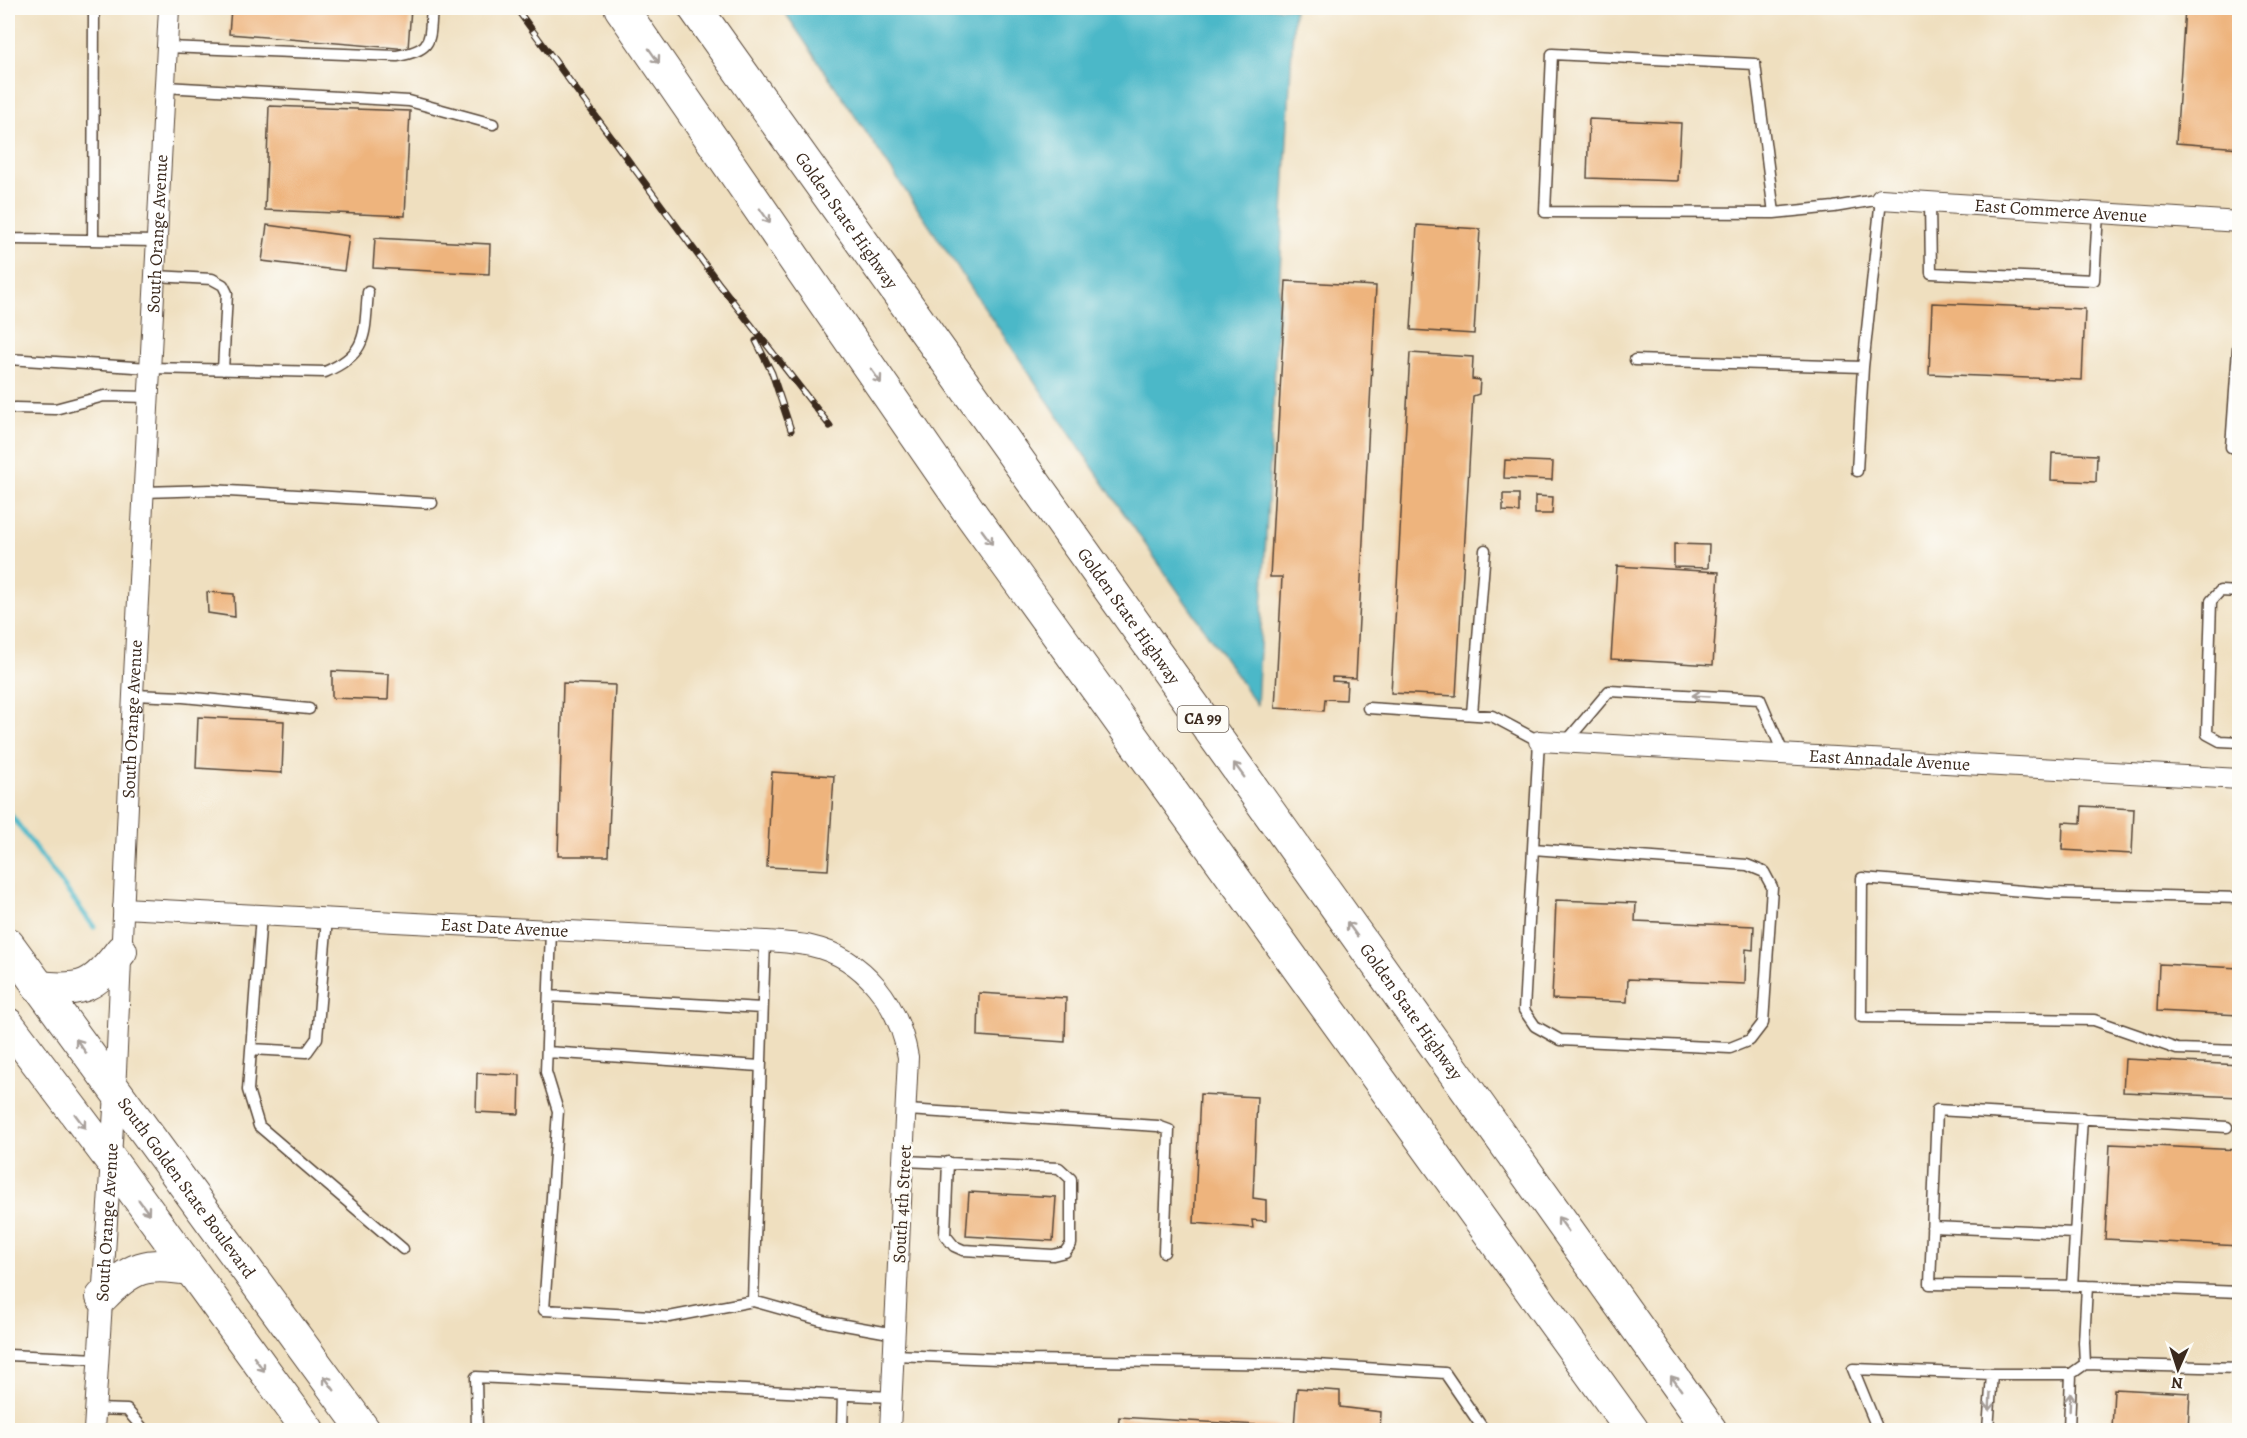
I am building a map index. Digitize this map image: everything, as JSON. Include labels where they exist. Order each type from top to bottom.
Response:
[{"type":"highway","points":[[621,8],[968,510],[1632,1431]]},
{"type":"highway","name":"Golden State Highway","points":[[695,8],[1710,1431]]},
{"type":"main road","name":"South Golden State Boulevard","points":[[8,944],[364,1431]]},
{"type":"main road","points":[[38,987],[64,990],[92,983],[121,951]]},
{"type":"main road","points":[[8,1024],[110,1159],[308,1431]]},
{"type":"main road","points":[[102,1297],[121,1278],[135,1269],[167,1266],[189,1269]]},
{"type":"street","name":"South Orange Avenue","points":[[94,1431],[115,1093],[169,8]]},
{"type":"street","name":"East Commerce Avenue","points":[[1881,199],[2240,222]]},
{"type":"street","name":"East Annadale Avenue","points":[[1539,741],[2240,779]]},
{"type":"street","name":"East Date Avenue","points":[[123,908],[765,941],[811,946],[826,951],[859,970],[877,985]]},
{"type":"street","name":"South 4th Street","points":[[877,985],[889,1001],[905,1039],[908,1057],[890,1431]]},
{"type":"lane","points":[[91,8],[94,13],[93,240]]},
{"type":"lane","points":[[167,47],[397,57],[418,52],[429,40],[432,8]]},
{"type":"lane","points":[[1774,213],[1755,64],[1552,54],[1545,212],[1774,213],[1834,207],[1881,199],[1863,367],[1857,471]]},
{"type":"lane","points":[[165,87],[409,101],[493,124]]},
{"type":"lane","points":[[1930,202],[1931,273],[2094,280],[2098,213]]},
{"type":"lane","points":[[8,238],[157,240]]},
{"type":"lane","points":[[155,276],[212,279],[223,285],[227,294],[223,370]]},
{"type":"lane","points":[[8,359],[150,368],[325,372],[342,365],[364,341],[368,292]]},
{"type":"lane","points":[[2240,321],[2231,447],[2240,448]]},
{"type":"lane","points":[[1635,360],[1863,367]]},
{"type":"lane","points":[[15,408],[55,409],[104,396],[149,397]]},
{"type":"lane","points":[[144,492],[211,490],[432,503]]},
{"type":"lane","points":[[1472,714],[1485,550]]},
{"type":"lane","points":[[2240,592],[2220,591],[2211,601],[2206,734],[2220,741],[2240,742]]},
{"type":"lane","points":[[1566,742],[1609,691],[1760,699],[1784,754]]},
{"type":"lane","points":[[133,696],[183,697],[309,709]]},
{"type":"lane","points":[[1368,708],[1492,716],[1539,741],[1524,1010],[1535,1026],[1560,1040],[1730,1048],[1750,1040],[1763,1023],[1772,887],[1764,872],[1747,865],[1533,849]]},
{"type":"lane","points":[[2240,898],[2048,892],[1862,878],[1861,1017],[2094,1020],[2177,1049],[2240,1051]]},
{"type":"lane","points":[[261,915],[248,1090],[259,1126],[403,1249]]},
{"type":"lane","points":[[251,1049],[307,1052],[317,1038],[327,918]]},
{"type":"lane","points":[[551,930],[546,1072],[558,1111],[544,1310],[669,1317],[753,1301],[828,1322],[895,1334]]},
{"type":"lane","points":[[753,1301],[765,941]]},
{"type":"lane","points":[[549,996],[762,1008]]},
{"type":"lane","points":[[547,1052],[760,1066]]},
{"type":"lane","points":[[907,1110],[1158,1125],[1169,1130],[1164,1252]]},
{"type":"lane","points":[[2227,1127],[1937,1110],[1930,1284],[2087,1286],[2240,1292]]},
{"type":"lane","points":[[2072,1286],[2082,1118]]},
{"type":"lane","points":[[904,1161],[948,1162],[1059,1168],[1071,1179],[1071,1244],[1065,1252],[1053,1255],[963,1250],[954,1246],[945,1235],[948,1162]]},
{"type":"lane","points":[[1932,1227],[2075,1233]]},
{"type":"lane","points":[[2085,1364],[2087,1286]]},
{"type":"lane","points":[[8,1355],[98,1359]]},
{"type":"lane","points":[[894,1355],[1027,1360],[1300,1364],[1445,1373],[1484,1431]]},
{"type":"lane","points":[[1878,1431],[1853,1368],[1992,1374],[2071,1374],[2085,1364],[2240,1368]]},
{"type":"lane","points":[[1988,1431],[1992,1374]]},
{"type":"lane","points":[[2069,1431],[2071,1374]]},
{"type":"lane","points":[[477,1431],[476,1377],[892,1397]]},
{"type":"lane","points":[[842,1431],[843,1395]]},
{"type":"lane","points":[[95,1409],[127,1410],[144,1431]]},
{"type":"water","points":[[782,8],[1294,8],[1257,705],[1125,515]]},
{"type":"building","points":[[231,8],[411,8],[408,49],[229,34]]},
{"type":"building","points":[[2185,8],[2240,8],[2240,148],[2176,143]]},
{"type":"building","points":[[269,106],[410,111],[405,216],[265,210]]},
{"type":"building","points":[[1589,119],[1681,123],[1678,181],[1587,178]]},
{"type":"building","points":[[267,225],[349,236],[344,271],[262,261]]},
{"type":"building","points":[[1417,225],[1480,229],[1474,334],[1411,330]]},
{"type":"building","points":[[375,238],[490,244],[489,274],[373,268]]},
{"type":"building","points":[[1286,281],[1376,286],[1356,678],[1332,677],[1332,681],[1347,682],[1346,700],[1325,699],[1324,711],[1275,708],[1282,577],[1270,577]]},
{"type":"building","points":[[1932,303],[2085,309],[2082,380],[1929,374]]},
{"type":"building","points":[[1410,353],[1473,357],[1472,379],[1480,380],[1479,394],[1473,396],[1456,696],[1391,693]]},
{"type":"building","points":[[2052,453],[2097,455],[2096,482],[2051,480]]},
{"type":"building","points":[[1505,460],[1553,462],[1552,480],[1504,478]]},
{"type":"building","points":[[1503,494],[1519,494],[1519,512],[1503,511]]},
{"type":"building","points":[[1535,496],[1553,497],[1552,514],[1535,514]]},
{"type":"building","points":[[1674,544],[1709,545],[1708,568],[1674,567]]},
{"type":"building","points":[[1617,566],[1719,572],[1713,665],[1611,659]]},
{"type":"building","points":[[207,592],[234,594],[235,617],[208,613]]},
{"type":"building","points":[[332,671],[389,674],[388,700],[332,698]]},
{"type":"building","points":[[563,683],[615,685],[608,856],[558,856]]},
{"type":"building","points":[[198,717],[284,721],[282,773],[196,768]]},
{"type":"building","points":[[772,772],[834,776],[828,870],[767,867]]},
{"type":"building","points":[[2082,806],[2134,809],[2132,854],[2062,850],[2063,822],[2081,823]]},
{"type":"building","points":[[1556,900],[1636,903],[1635,921],[1754,926],[1753,950],[1746,949],[1745,984],[1628,979],[1627,1002],[1552,999]]},
{"type":"building","points":[[2159,964],[2240,968],[2240,1015],[2157,1011]]},
{"type":"building","points":[[979,993],[1066,998],[1065,1042],[978,1036]]},
{"type":"building","points":[[2125,1059],[2240,1065],[2240,1097],[2123,1092]]},
{"type":"building","points":[[477,1073],[520,1075],[519,1114],[476,1112]]},
{"type":"building","points":[[1200,1094],[1257,1097],[1253,1198],[1266,1200],[1266,1221],[1252,1220],[1253,1228],[1194,1223]]},
{"type":"building","points":[[2110,1144],[2240,1150],[2240,1246],[2105,1239]]},
{"type":"building","points":[[969,1192],[1056,1197],[1053,1241],[966,1236]]},
{"type":"building","points":[[1297,1388],[1340,1391],[1340,1407],[1381,1412],[1380,1430],[1118,1430],[1119,1417],[1294,1427]]},
{"type":"building","points":[[2114,1389],[2190,1393],[2188,1430],[2112,1430]]},
{"type":"waterway","points":[[8,811],[94,927]]},
{"type":"railway","points":[[516,8],[720,285],[830,426]]},
{"type":"railway","points":[[756,341],[772,373],[791,430]]}]
